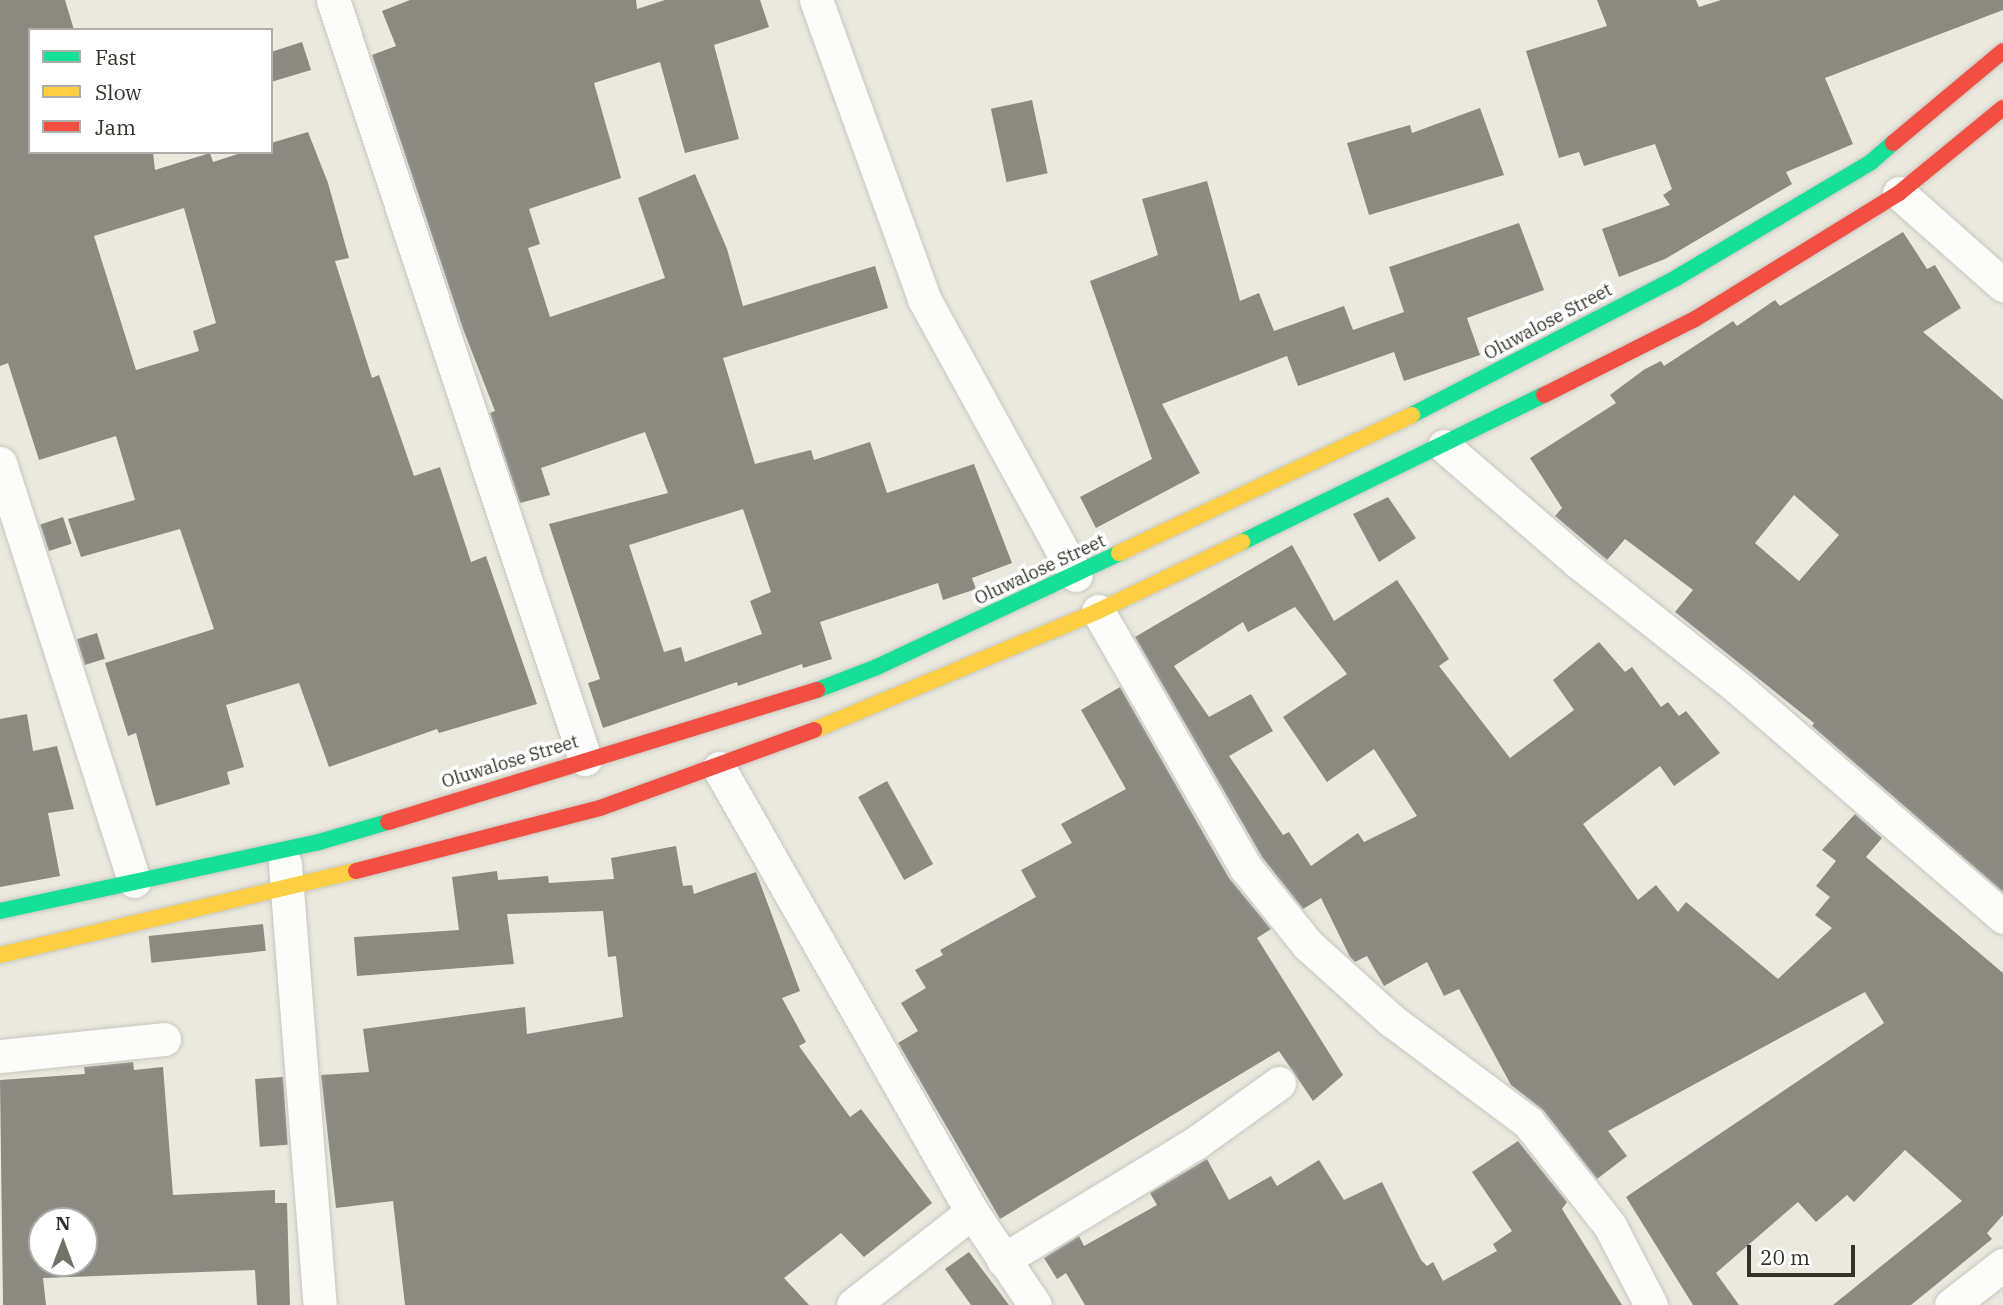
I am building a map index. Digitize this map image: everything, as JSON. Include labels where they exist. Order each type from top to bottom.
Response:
[{"type":"street","points":[[333,0],[585,759]]},
{"type":"street","points":[[816,0],[924,299],[1076,575]]},
{"type":"street","name":"Oluwalose Street","points":[[0,911],[284,851],[585,759],[775,706],[877,667],[1403,420],[1675,278],[1871,162],[2003,51]]},
{"type":"street","points":[[0,954],[286,888],[600,808],[719,768],[1098,611],[1444,446],[1695,319],[1899,193],[2003,108]]},
{"type":"street","points":[[1899,193],[2003,285]]},
{"type":"street","points":[[1444,446],[1577,561],[1737,687],[2003,917]]},
{"type":"street","points":[[0,463],[134,881]]},
{"type":"street","points":[[1098,611],[1246,868],[1269,897],[1308,945],[1391,1020],[1528,1122],[1610,1226],[1651,1305]]},
{"type":"street","points":[[719,768],[972,1212],[1035,1305]]},
{"type":"street","points":[[284,851],[320,1305]]},
{"type":"street","points":[[0,1056],[164,1039]]},
{"type":"street","points":[[1003,1260],[1197,1142],[1279,1083]]},
{"type":"street","points":[[853,1305],[972,1212]]},
{"type":"street","points":[[1951,1305],[2003,1265]]},
{"type":"building","points":[[0,0],[65,0],[73,28],[28,28],[28,154],[153,154],[155,170],[207,154],[210,154],[213,162],[238,154],[273,154],[273,142],[308,132],[328,183],[349,258],[335,261],[372,378],[379,375],[414,476],[440,467],[471,562],[486,556],[537,704],[439,733],[437,729],[329,767],[299,683],[226,705],[244,767],[227,772],[230,784],[156,806],[136,733],[128,736],[105,663],[214,629],[180,529],[81,557],[68,519],[135,500],[116,436],[39,460],[8,363],[0,366]],"holes":[[[184,208],[216,323],[193,331],[199,351],[136,370],[94,236]]]},
{"type":"building","points":[[410,0],[636,0],[637,9],[665,0],[760,0],[769,27],[714,45],[739,139],[685,153],[660,62],[594,83],[621,178],[529,209],[540,244],[528,248],[550,317],[665,278],[638,198],[695,174],[727,249],[743,306],[875,266],[888,308],[723,358],[755,464],[811,450],[814,460],[870,442],[887,493],[974,464],[1012,563],[972,578],[976,589],[943,600],[938,583],[820,622],[832,659],[803,668],[802,664],[738,686],[737,682],[603,728],[588,683],[600,679],[549,524],[668,493],[645,432],[541,468],[550,495],[520,503],[490,413],[495,411],[463,329],[372,55],[396,46],[382,11]],"holes":[[[743,509],[771,592],[750,601],[762,634],[685,662],[681,647],[664,652],[629,545]]]},
{"type":"building","points":[[1597,0],[1696,0],[1699,7],[1721,0],[2003,0],[2003,10],[1825,78],[1853,144],[1786,172],[1792,184],[1665,259],[1619,277],[1602,229],[1670,205],[1663,195],[1672,189],[1655,144],[1584,166],[1579,152],[1559,158],[1526,51],[1607,26]]},
{"type":"building","points":[[302,42],[311,70],[273,81],[273,51]]},
{"type":"building","points":[[1032,100],[1048,173],[1007,182],[991,109]]},
{"type":"building","points":[[1480,108],[1504,175],[1369,215],[1347,143],[1410,125],[1412,133]]},
{"type":"building","points":[[1207,181],[1240,301],[1259,293],[1274,331],[1344,306],[1353,330],[1404,312],[1389,267],[1519,223],[1544,290],[1467,318],[1480,355],[1404,381],[1394,352],[1298,386],[1287,356],[1162,404],[1200,473],[1096,528],[1080,497],[1152,459],[1090,281],[1158,255],[1142,199]]},
{"type":"building","points":[[1903,232],[1927,269],[1935,265],[1961,308],[1923,332],[2003,400],[2003,892],[1812,726],[1814,723],[1675,612],[1693,590],[1625,539],[1607,560],[1555,516],[1562,508],[1530,458],[1616,403],[1610,395],[1645,369],[1661,361],[1664,366],[1733,321],[1737,326],[1775,300],[1780,306]],"holes":[[[1794,495],[1839,535],[1799,581],[1755,543]]]},
{"type":"building","points":[[1388,497],[1416,538],[1379,562],[1353,514]]},
{"type":"building","points":[[63,517],[72,544],[49,551],[40,524]]},
{"type":"building","points":[[1292,545],[1334,621],[1397,580],[1449,659],[1439,666],[1510,758],[1574,710],[1553,680],[1599,642],[1625,672],[1632,667],[1661,707],[1668,702],[1679,716],[1686,711],[1720,753],[1674,786],[1660,766],[1583,824],[1638,900],[1656,885],[1678,912],[1686,902],[1778,979],[1832,928],[1815,915],[1830,897],[1816,886],[1836,861],[1822,850],[1855,814],[1882,838],[1866,857],[2003,973],[2003,1215],[1987,1233],[1992,1239],[1911,1305],[1833,1305],[1962,1201],[1905,1150],[1854,1202],[1847,1195],[1816,1222],[1798,1202],[1716,1273],[1739,1305],[1693,1305],[1626,1197],[1884,1023],[1865,992],[1608,1131],[1627,1156],[1597,1179],[1543,1110],[1511,1085],[1459,989],[1444,996],[1427,962],[1384,986],[1367,956],[1355,962],[1350,957],[1321,898],[1303,909],[1262,857],[1135,637]],"holes":[[[1295,607],[1347,674],[1283,717],[1327,782],[1374,749],[1417,816],[1364,842],[1358,833],[1311,866],[1289,832],[1283,835],[1229,756],[1273,731],[1251,694],[1209,717],[1174,666],[1243,622],[1248,632]]]},
{"type":"building","points":[[97,633],[105,659],[85,665],[77,639]]},
{"type":"building","points":[[1120,687],[1229,878],[1271,929],[1257,938],[1343,1075],[1313,1101],[1279,1051],[1000,1219],[898,1043],[918,1031],[901,1003],[926,988],[915,970],[943,955],[940,950],[1036,897],[1021,870],[1072,843],[1061,824],[1126,789],[1081,710]]},
{"type":"building","points":[[27,714],[33,751],[57,746],[74,809],[48,813],[60,876],[0,887],[0,719]]},
{"type":"building","points":[[887,781],[933,864],[904,880],[858,797]]},
{"type":"building","points":[[676,846],[683,886],[692,885],[694,894],[756,872],[800,991],[782,998],[806,1042],[799,1046],[850,1117],[861,1109],[932,1203],[864,1257],[841,1233],[784,1278],[809,1305],[405,1305],[393,1201],[336,1208],[321,1075],[369,1072],[363,1029],[525,1007],[527,1034],[623,1017],[616,956],[608,957],[603,911],[507,914],[514,964],[357,976],[354,937],[459,930],[452,877],[497,871],[498,880],[548,876],[549,883],[614,879],[611,858]]},
{"type":"building","points":[[263,924],[266,951],[151,963],[149,936]]},
{"type":"building","points":[[133,1062],[134,1070],[163,1067],[173,1195],[275,1190],[275,1203],[287,1203],[290,1305],[257,1305],[255,1270],[98,1276],[98,1207],[28,1207],[28,1277],[70,1277],[43,1278],[46,1305],[3,1305],[0,1080],[85,1074],[84,1067]]},
{"type":"building","points":[[283,1077],[288,1145],[260,1147],[255,1079]]},
{"type":"building","points":[[1518,1141],[1567,1202],[1562,1209],[1622,1305],[1085,1305],[1066,1273],[1057,1279],[1044,1258],[1079,1236],[1084,1246],[1157,1205],[1150,1193],[1207,1159],[1229,1200],[1271,1176],[1277,1186],[1319,1160],[1344,1200],[1382,1182],[1421,1260],[1427,1266],[1433,1262],[1443,1281],[1497,1251],[1493,1244],[1512,1231],[1472,1172]]},
{"type":"building","points":[[969,1252],[1009,1305],[971,1305],[945,1269]]},
{"type":"traffic: fast","points":[[1412,415],[1676,278],[1871,162],[1893,143]]},
{"type":"traffic: fast","points":[[1242,542],[1544,395]]},
{"type":"traffic: fast","points":[[817,690],[877,667],[1119,553]]},
{"type":"traffic: fast","points":[[0,911],[319,842],[388,822]]},
{"type":"traffic: slow","points":[[1119,553],[1412,415]]},
{"type":"traffic: slow","points":[[814,730],[1098,611],[1242,542]]},
{"type":"traffic: slow","points":[[0,955],[356,871]]},
{"type":"traffic: jam","points":[[1893,143],[2003,51]]},
{"type":"traffic: jam","points":[[1544,395],[1695,319],[1899,193],[2003,108]]},
{"type":"traffic: jam","points":[[388,822],[817,690]]},
{"type":"traffic: jam","points":[[356,871],[600,808],[814,730]]}]
